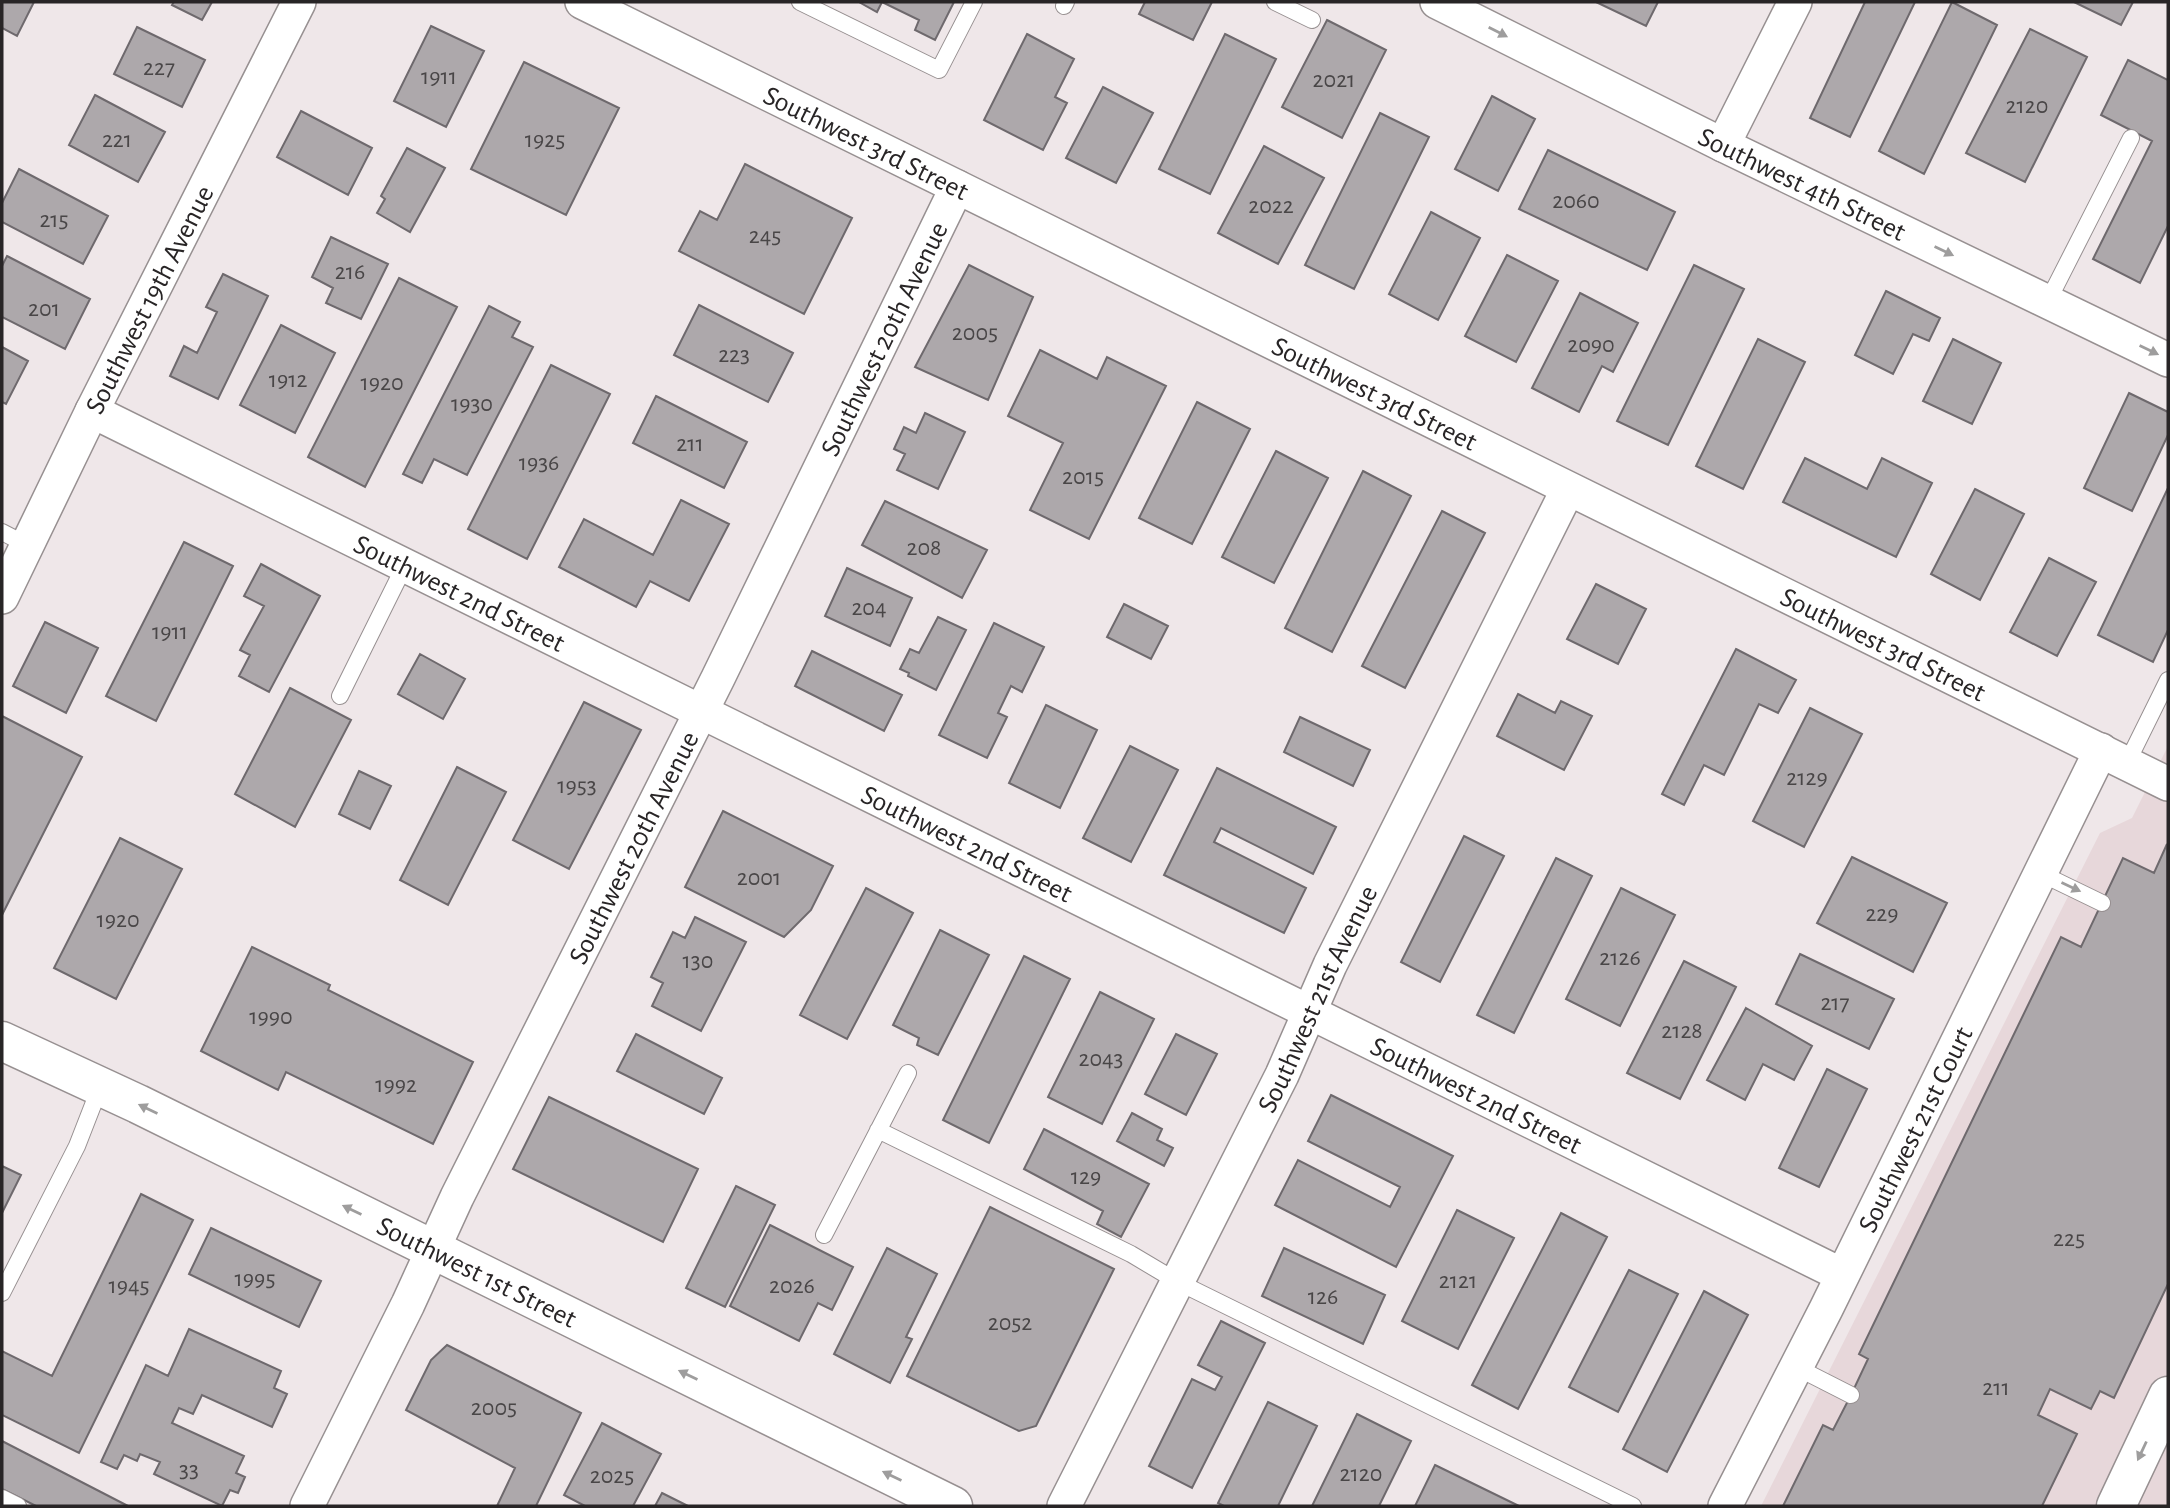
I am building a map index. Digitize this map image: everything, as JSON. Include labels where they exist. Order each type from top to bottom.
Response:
[{"type":"main road","name":"Southwest 1st Street","points":[[2,1041],[953,1506]]},
{"type":"main road","points":[[2116,1506],[2168,1396]]},
{"type":"street","name":"Southwest 19th Avenue","points":[[2,597],[14,538],[92,411],[299,2]]},
{"type":"street","name":"Southwest 3rd Street","points":[[582,2],[2168,784]]},
{"type":"street","name":"Southwest 4th Street","points":[[1437,2],[1723,145],[2168,360]]},
{"type":"street","points":[[1723,145],[1795,2]]},
{"type":"street","name":"Southwest 20th Avenue","points":[[307,1506],[457,1197],[701,712],[957,187]]},
{"type":"street","name":"Southwest 2nd Street","points":[[92,411],[1842,1275]]},
{"type":"street","name":"Southwest 21st Avenue","points":[[1064,1506],[1282,1075],[1330,965],[1568,489]]},
{"type":"street","name":"Southwest 21st Court","points":[[1725,1506],[2040,873],[2114,757]]},
{"type":"lane","points":[[800,2],[939,70],[974,2]]},
{"type":"lane","points":[[1275,2],[1312,20]]},
{"type":"lane","points":[[2048,301],[2131,138]]},
{"type":"lane","points":[[340,696],[405,565]]},
{"type":"lane","points":[[2114,757],[2168,680]]},
{"type":"lane","points":[[2040,873],[2102,903]]},
{"type":"lane","points":[[824,1235],[908,1073]]},
{"type":"lane","points":[[2,1293],[77,1146],[100,1087]]},
{"type":"lane","points":[[878,1130],[1131,1254],[1178,1282],[1633,1506]]},
{"type":"lane","points":[[1796,1367],[1851,1395]]},
{"type":"lane","points":[[2,1498],[18,1506]]},
{"type":"shaded area","points":[[2168,746],[2168,1506],[1761,1506],[2100,833],[2132,818]]},
{"type":"building","points":[[2,2],[34,2],[17,36],[2,28]]},
{"type":"building","points":[[174,2],[212,2],[202,20],[172,5]]},
{"type":"building","points":[[859,2],[882,2],[877,12]]},
{"type":"building","points":[[882,2],[954,2],[935,40],[915,30],[919,20]]},
{"type":"building","points":[[1145,2],[1212,2],[1193,40],[1139,14]]},
{"type":"building","points":[[1596,2],[1658,2],[1646,26]]},
{"type":"building","points":[[1865,2],[1915,2],[1850,137],[1810,118]]},
{"type":"building","points":[[1952,2],[1997,25],[1924,174],[1879,151]]},
{"type":"building","points":[[2074,2],[2133,2],[2121,25]]},
{"type":"building","points":[[1327,20],[1386,50],[1342,138],[1282,107]]},
{"type":"building","points":[[431,26],[484,51],[446,127],[394,101]]},
{"type":"building","points":[[137,27],[205,60],[182,107],[114,74]]},
{"type":"building","points":[[2030,29],[2087,57],[2025,182],[1966,153]]},
{"type":"building","points":[[1027,34],[1074,59],[1055,97],[1067,103],[1043,150],[984,120]]},
{"type":"building","points":[[1225,34],[1276,59],[1210,194],[1159,169]]},
{"type":"building","points":[[2128,60],[2168,80],[2168,226],[2140,283],[2093,259],[2152,141],[2101,115]]},
{"type":"building","points":[[524,62],[619,108],[566,215],[471,169]]},
{"type":"building","points":[[1103,87],[1153,113],[1116,183],[1066,158]]},
{"type":"building","points":[[95,95],[165,132],[138,182],[69,145]]},
{"type":"building","points":[[1492,96],[1535,119],[1498,191],[1455,169]]},
{"type":"building","points":[[301,111],[372,148],[348,195],[277,157]]},
{"type":"building","points":[[1380,113],[1429,137],[1354,289],[1305,265]]},
{"type":"building","points":[[1264,146],[1324,178],[1278,264],[1218,233]]},
{"type":"building","points":[[407,148],[445,168],[410,232],[377,213],[385,199],[381,196]]},
{"type":"building","points":[[1548,150],[1675,212],[1647,270],[1519,209]]},
{"type":"building","points":[[745,164],[852,218],[804,314],[679,251],[700,211],[717,220]]},
{"type":"building","points":[[19,169],[108,216],[83,264],[2,222],[2,203]]},
{"type":"building","points":[[1431,212],[1480,238],[1438,320],[1389,294]]},
{"type":"building","points":[[331,237],[388,264],[361,319],[326,303],[333,288],[312,277]]},
{"type":"building","points":[[1507,255],[1558,281],[1516,362],[1465,336]]},
{"type":"building","points":[[7,256],[90,299],[65,349],[2,317],[2,266]]},
{"type":"building","points":[[969,265],[1033,297],[988,400],[915,367]]},
{"type":"building","points":[[1694,265],[1744,289],[1668,445],[1617,421]]},
{"type":"building","points":[[223,274],[268,296],[218,399],[170,376],[184,346],[197,353],[217,312],[206,307]]},
{"type":"building","points":[[399,278],[457,307],[365,487],[308,457]]},
{"type":"building","points":[[1886,291],[1940,318],[1929,341],[1913,334],[1893,374],[1855,355]]},
{"type":"building","points":[[1580,293],[1638,323],[1613,372],[1602,366],[1579,412],[1532,388]]},
{"type":"building","points":[[699,305],[793,353],[768,402],[674,355]]},
{"type":"building","points":[[489,306],[520,322],[512,337],[533,347],[467,475],[434,459],[422,483],[403,474]]},
{"type":"building","points":[[281,325],[335,353],[295,433],[240,405]]},
{"type":"building","points":[[1758,339],[1805,362],[1743,489],[1696,466]]},
{"type":"building","points":[[1953,339],[2001,363],[1972,424],[1923,401]]},
{"type":"building","points":[[2,347],[28,361],[6,404],[2,402]]},
{"type":"building","points":[[1040,350],[1097,379],[1107,357],[1166,386],[1089,539],[1030,510],[1063,443],[1008,416]]},
{"type":"building","points":[[551,365],[610,394],[527,559],[468,529]]},
{"type":"building","points":[[2129,393],[2168,412],[2168,435],[2132,511],[2084,488]]},
{"type":"building","points":[[656,396],[747,442],[724,488],[633,443]]},
{"type":"building","points":[[1197,402],[1250,429],[1192,544],[1139,518]]},
{"type":"building","points":[[925,413],[965,432],[938,489],[897,470],[905,454],[894,449],[904,427],[916,433]]},
{"type":"building","points":[[1276,451],[1328,478],[1274,583],[1222,557]]},
{"type":"building","points":[[1805,458],[1867,489],[1882,458],[1932,483],[1896,557],[1783,502]]},
{"type":"building","points":[[1363,471],[1411,496],[1332,652],[1285,628]]},
{"type":"building","points":[[2168,488],[2168,630],[2153,662],[2098,635]]},
{"type":"building","points":[[1975,489],[2024,514],[1980,600],[1931,574]]},
{"type":"building","points":[[681,500],[729,524],[689,601],[650,581],[636,607],[559,567],[584,519],[653,555]]},
{"type":"building","points":[[885,501],[987,550],[962,598],[862,545]]},
{"type":"building","points":[[1442,511],[1485,533],[1405,688],[1362,666]]},
{"type":"building","points":[[184,542],[233,566],[156,721],[106,696]]},
{"type":"building","points":[[2049,558],[2096,582],[2057,656],[2010,632]]},
{"type":"building","points":[[261,564],[320,596],[269,692],[239,676],[250,655],[240,650],[264,606],[244,596]]},
{"type":"building","points":[[847,568],[912,598],[890,646],[825,616]]},
{"type":"building","points":[[1596,584],[1646,609],[1618,664],[1567,639]]},
{"type":"building","points":[[1124,604],[1168,626],[1151,659],[1107,637]]},
{"type":"building","points":[[938,617],[966,630],[936,690],[900,669],[910,649],[919,653]]},
{"type":"building","points":[[45,622],[98,648],[66,713],[13,686]]},
{"type":"building","points":[[994,623],[1044,647],[1022,692],[1011,686],[998,713],[1007,717],[987,758],[939,735]]},
{"type":"building","points":[[1736,649],[1796,680],[1778,713],[1759,704],[1724,775],[1704,765],[1684,805],[1662,794]]},
{"type":"building","points":[[812,651],[902,695],[884,731],[795,686]]},
{"type":"building","points":[[420,654],[465,679],[443,719],[398,694]]},
{"type":"building","points":[[290,688],[351,720],[295,827],[235,794]]},
{"type":"building","points":[[1518,694],[1555,713],[1561,701],[1592,716],[1564,770],[1497,736]]},
{"type":"building","points":[[584,702],[641,730],[569,869],[513,840]]},
{"type":"building","points":[[1046,705],[1097,730],[1060,808],[1009,783]]},
{"type":"building","points":[[1810,708],[1862,734],[1804,847],[1753,821]]},
{"type":"building","points":[[2,716],[82,757],[2,915]]},
{"type":"building","points":[[1300,717],[1370,750],[1353,786],[1284,752]]},
{"type":"building","points":[[1130,746],[1178,770],[1131,862],[1083,838]]},
{"type":"building","points":[[457,767],[506,792],[448,905],[400,880]]},
{"type":"building","points":[[1217,768],[1336,827],[1313,874],[1221,828],[1214,842],[1306,888],[1284,933],[1164,875]]},
{"type":"building","points":[[359,771],[391,786],[370,829],[339,814]]},
{"type":"building","points":[[723,811],[833,866],[811,910],[784,937],[685,887]]},
{"type":"building","points":[[1464,836],[1504,856],[1440,982],[1401,962]]},
{"type":"building","points":[[120,838],[182,869],[116,999],[54,968]]},
{"type":"building","points":[[2167,844],[2168,1284],[2114,1398],[2100,1391],[2091,1409],[2050,1389],[2038,1415],[2077,1434],[2042,1506],[1783,1506],[1823,1425],[1833,1430],[1851,1395],[1868,1359],[1859,1354],[2061,937],[2081,947],[2123,858],[2154,873]]},
{"type":"building","points":[[1852,857],[1947,903],[1913,972],[1817,923]]},
{"type":"building","points":[[1556,858],[1592,876],[1514,1033],[1477,1015]]},
{"type":"building","points":[[866,888],[913,913],[847,1039],[800,1015]]},
{"type":"building","points":[[1621,888],[1675,915],[1620,1026],[1566,999]]},
{"type":"building","points":[[695,917],[746,942],[701,1031],[652,1006],[663,983],[651,977],[673,932],[685,938]]},
{"type":"building","points":[[940,930],[989,955],[938,1055],[917,1045],[919,1038],[893,1025]]},
{"type":"building","points":[[252,947],[330,985],[328,990],[473,1062],[433,1144],[286,1072],[278,1090],[201,1051]]},
{"type":"building","points":[[1800,954],[1894,999],[1869,1049],[1776,1004]]},
{"type":"building","points":[[1024,956],[1070,979],[989,1143],[943,1120]]},
{"type":"building","points":[[1684,961],[1736,987],[1680,1099],[1627,1073]]},
{"type":"building","points":[[1100,992],[1154,1019],[1102,1124],[1048,1097]]},
{"type":"building","points":[[1746,1008],[1812,1046],[1794,1080],[1763,1064],[1745,1100],[1707,1080]]},
{"type":"building","points":[[636,1034],[722,1078],[704,1114],[617,1071]]},
{"type":"building","points":[[1176,1034],[1217,1054],[1186,1115],[1145,1094]]},
{"type":"building","points":[[1827,1069],[1867,1089],[1819,1187],[1779,1168]]},
{"type":"building","points":[[1331,1095],[1453,1156],[1396,1267],[1275,1205],[1298,1160],[1390,1207],[1400,1187],[1308,1141]]},
{"type":"building","points":[[549,1097],[698,1169],[663,1242],[513,1169]]},
{"type":"building","points":[[1132,1113],[1162,1129],[1157,1140],[1173,1148],[1164,1166],[1117,1141]]},
{"type":"building","points":[[1044,1129],[1149,1184],[1121,1237],[1097,1224],[1103,1211],[1024,1169]]},
{"type":"building","points":[[2,1166],[21,1175],[2,1213]]},
{"type":"building","points":[[736,1186],[775,1205],[725,1307],[686,1288]]},
{"type":"building","points":[[141,1194],[193,1220],[79,1453],[2,1415],[2,1351],[52,1376]]},
{"type":"building","points":[[990,1207],[1114,1269],[1036,1426],[1019,1431],[907,1376]]},
{"type":"building","points":[[1457,1210],[1514,1238],[1458,1349],[1402,1321]]},
{"type":"building","points":[[1561,1213],[1607,1237],[1518,1409],[1472,1385]]},
{"type":"building","points":[[770,1225],[853,1267],[832,1310],[818,1303],[799,1341],[730,1306]]},
{"type":"building","points":[[211,1228],[321,1281],[299,1327],[189,1274]]},
{"type":"building","points":[[887,1248],[937,1274],[906,1337],[912,1339],[890,1383],[834,1354]]},
{"type":"building","points":[[1284,1248],[1385,1295],[1363,1344],[1262,1296]]},
{"type":"building","points":[[1629,1270],[1678,1294],[1618,1412],[1569,1387]]},
{"type":"building","points":[[1704,1291],[1748,1315],[1667,1472],[1623,1449]]},
{"type":"building","points":[[1221,1321],[1265,1343],[1192,1488],[1149,1466],[1192,1379],[1215,1390],[1222,1377],[1198,1365]]},
{"type":"building","points":[[189,1329],[281,1371],[274,1388],[287,1394],[272,1427],[202,1395],[193,1414],[179,1408],[172,1423],[244,1456],[236,1473],[245,1477],[238,1493],[230,1490],[222,1506],[154,1474],[160,1462],[140,1454],[137,1461],[124,1455],[117,1469],[101,1462],[146,1365],[168,1376]]},
{"type":"building","points":[[447,1345],[581,1413],[536,1506],[497,1506],[515,1468],[406,1410],[431,1360]]},
{"type":"building","points":[[1268,1402],[1317,1426],[1278,1506],[1224,1506],[1218,1503]]},
{"type":"building","points":[[1357,1414],[1411,1441],[1379,1506],[1312,1506]]},
{"type":"building","points":[[602,1423],[661,1454],[633,1506],[585,1506],[564,1495]]},
{"type":"building","points":[[2,1441],[128,1506],[36,1506],[2,1489]]},
{"type":"building","points":[[1435,1465],[1519,1506],[1415,1506]]},
{"type":"building","points":[[662,1493],[688,1506],[655,1506]]}]
